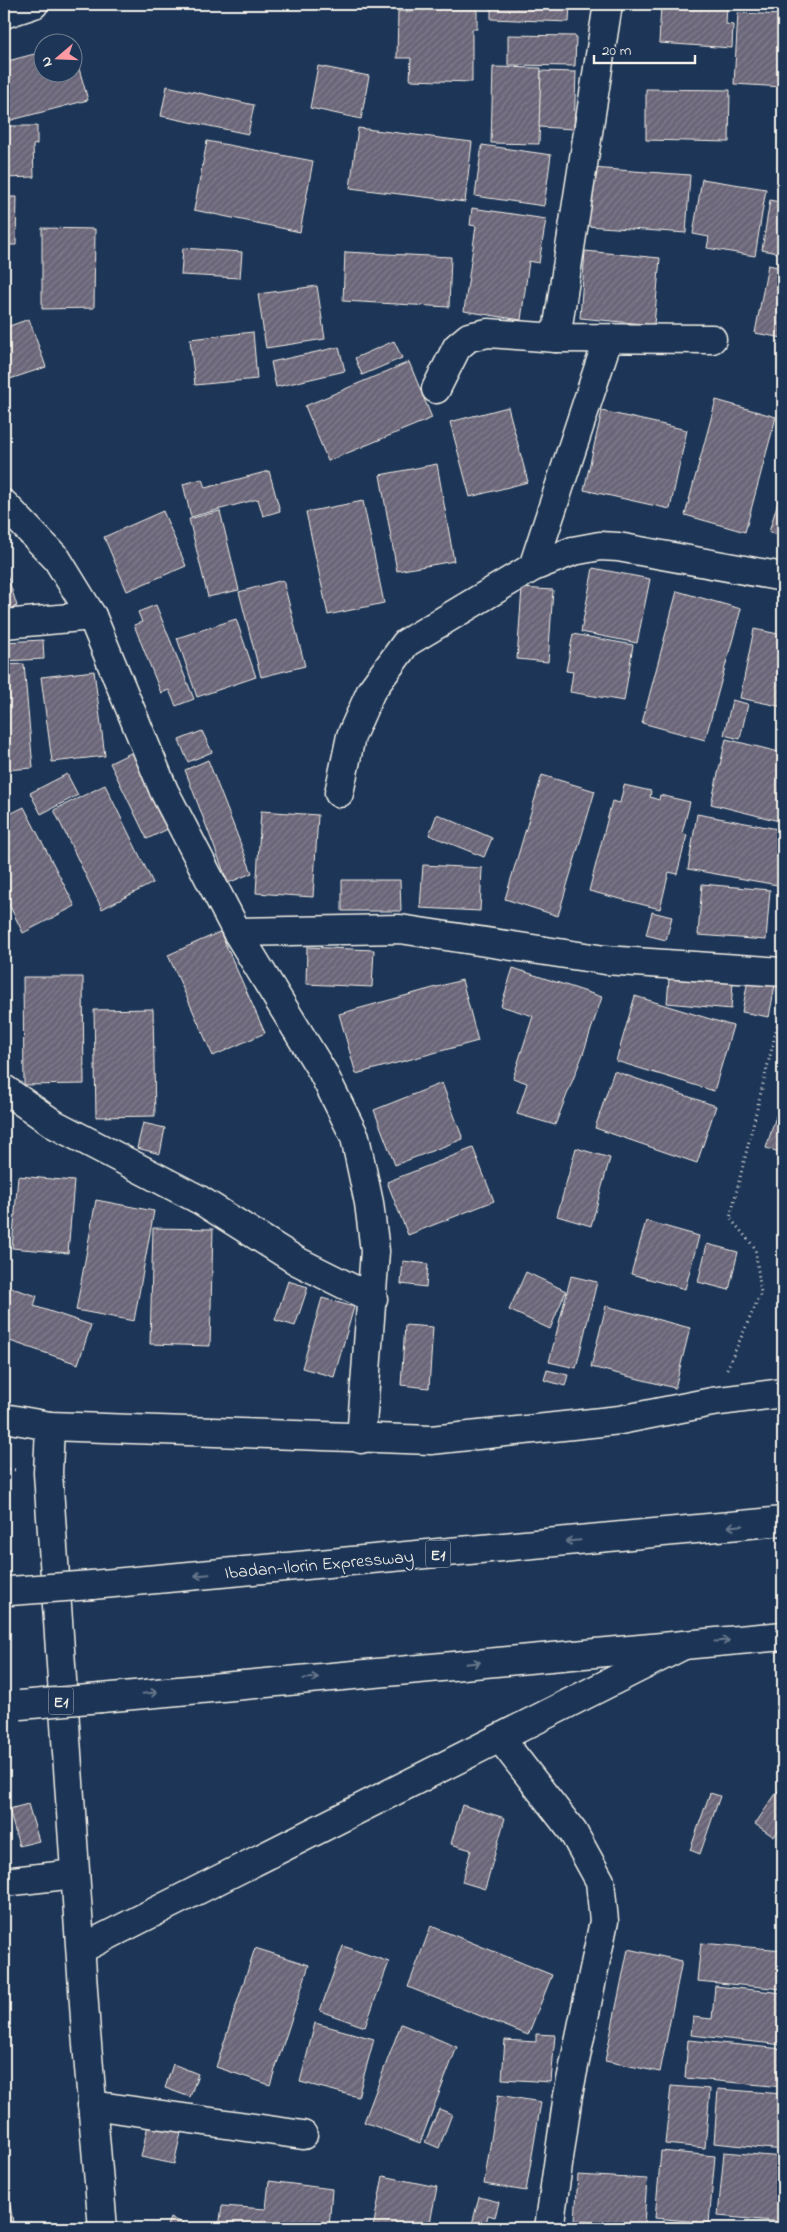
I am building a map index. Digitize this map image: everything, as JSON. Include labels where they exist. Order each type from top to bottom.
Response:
[{"type":"main road","points":[[4,14],[34,4]]},
{"type":"main road","points":[[556,338],[608,4]]},
{"type":"main road","points":[[436,389],[457,347],[469,337],[488,333],[556,338],[712,339]]},
{"type":"main road","points":[[534,567],[608,339]]},
{"type":"main road","points":[[4,504],[57,559],[92,616],[164,792],[238,932],[322,1071],[355,1137],[375,1251],[373,1300],[361,1439]]},
{"type":"main road","points":[[339,793],[351,736],[371,691],[406,643],[534,567],[573,552],[609,547],[783,577]]},
{"type":"main road","points":[[4,624],[92,616]]},
{"type":"main road","points":[[238,932],[400,929],[605,960],[783,972]]},
{"type":"main road","points":[[4,1089],[54,1124],[200,1200],[297,1261],[373,1300]]},
{"type":"main road","points":[[4,1418],[50,1426],[361,1439],[431,1440],[620,1420],[712,1402],[783,1393]]},
{"type":"main road","points":[[50,1426],[48,1473],[75,1874],[103,2228]]},
{"type":"main road","name":"Ibadan-Ilorin Expressway","points":[[7,1591],[92,1585],[783,1521]]},
{"type":"main road","name":"E1","points":[[12,1706],[688,1643],[783,1636]]},
{"type":"main road","points":[[81,1949],[688,1643]]},
{"type":"main road","points":[[500,1738],[573,1832],[600,1881],[604,1921],[568,2095],[550,2228]]},
{"type":"main road","points":[[4,1882],[75,1874]]},
{"type":"main road","points":[[92,2105],[303,2135]]},
{"type":"path","points":[[712,1402],[762,1293],[754,1248],[730,1218],[783,1000]]},
{"type":"building","points":[[412,4],[477,4],[477,29],[472,29],[472,82],[410,80],[411,58],[397,58],[398,11],[412,12]]},
{"type":"building","points":[[491,4],[570,4],[569,22],[491,19]]},
{"type":"building","points":[[661,4],[727,4],[726,24],[733,25],[732,48],[659,43]]},
{"type":"building","points":[[738,13],[783,15],[783,87],[734,84]]},
{"type":"building","points":[[508,35],[576,36],[575,66],[508,65]]},
{"type":"building","points":[[32,55],[32,82],[82,82],[82,79],[88,100],[4,122],[4,62]]},
{"type":"building","points":[[318,66],[369,76],[361,119],[310,108]]},
{"type":"building","points":[[493,67],[541,68],[539,144],[491,143]]},
{"type":"building","points":[[541,71],[576,72],[574,129],[539,127]]},
{"type":"building","points":[[167,86],[254,105],[248,134],[161,116]]},
{"type":"building","points":[[646,89],[730,90],[729,142],[646,140]]},
{"type":"building","points":[[4,126],[37,126],[37,144],[33,145],[34,177],[4,178]]},
{"type":"building","points":[[358,128],[472,142],[465,202],[350,188]]},
{"type":"building","points":[[207,141],[313,161],[300,232],[194,210]]},
{"type":"building","points":[[482,145],[551,155],[544,206],[475,196]]},
{"type":"building","points":[[591,168],[690,175],[686,233],[587,226]]},
{"type":"building","points":[[702,179],[766,189],[755,256],[707,248],[709,237],[693,234]]},
{"type":"building","points":[[4,197],[17,197],[16,245],[4,245]]},
{"type":"building","points":[[770,200],[783,203],[783,254],[762,250]]},
{"type":"building","points":[[472,208],[546,219],[539,263],[529,261],[521,320],[464,311],[476,226],[470,225]]},
{"type":"building","points":[[42,228],[95,229],[94,308],[42,309]]},
{"type":"building","points":[[183,248],[242,252],[240,278],[181,275]]},
{"type":"building","points":[[585,251],[660,258],[654,325],[580,318]]},
{"type":"building","points":[[345,252],[451,257],[449,307],[343,301]]},
{"type":"building","points":[[768,265],[783,268],[783,338],[755,333]]},
{"type":"building","points":[[317,286],[325,339],[266,348],[258,294]]},
{"type":"building","points":[[29,319],[46,367],[4,381],[4,328]]},
{"type":"building","points":[[253,332],[257,379],[195,385],[190,339]]},
{"type":"building","points":[[394,341],[402,358],[362,375],[355,358]]},
{"type":"building","points":[[339,347],[345,371],[276,387],[271,362]]},
{"type":"building","points":[[409,362],[432,418],[328,461],[305,406]]},
{"type":"building","points":[[716,400],[776,417],[745,532],[685,515]]},
{"type":"building","points":[[508,407],[528,482],[470,497],[450,422]]},
{"type":"building","points":[[602,411],[687,430],[670,509],[584,490]]},
{"type":"building","points":[[437,464],[454,561],[397,571],[380,475]]},
{"type":"building","points":[[269,471],[280,511],[263,516],[258,499],[191,517],[183,484],[202,479],[205,488]]},
{"type":"building","points":[[783,485],[783,537],[769,532]]},
{"type":"building","points":[[363,501],[384,603],[328,615],[306,512]]},
{"type":"building","points":[[163,511],[186,566],[127,591],[104,537]]},
{"type":"building","points":[[220,511],[239,590],[208,597],[189,519]]},
{"type":"building","points":[[593,568],[650,579],[637,643],[581,632]]},
{"type":"building","points":[[7,575],[17,606],[4,611],[4,576]]},
{"type":"building","points":[[283,580],[305,666],[261,677],[239,592]]},
{"type":"building","points":[[522,588],[553,590],[548,662],[517,659]]},
{"type":"building","points":[[677,591],[741,609],[705,740],[642,723]]},
{"type":"building","points":[[156,605],[194,699],[176,706],[169,690],[161,693],[134,625],[142,622],[138,612]]},
{"type":"building","points":[[236,619],[256,677],[197,697],[177,638]]},
{"type":"building","points":[[754,629],[783,635],[783,707],[740,698]]},
{"type":"building","points":[[573,634],[633,645],[624,701],[570,692],[573,672],[566,671]]},
{"type":"building","points":[[43,640],[44,659],[4,661],[4,642]]},
{"type":"building","points":[[24,664],[33,768],[4,770],[4,665]]},
{"type":"building","points":[[94,671],[105,756],[52,762],[41,677]]},
{"type":"building","points":[[732,700],[748,704],[740,739],[724,735]]},
{"type":"building","points":[[202,731],[212,752],[188,762],[179,740]]},
{"type":"building","points":[[726,739],[783,753],[783,822],[711,804]]},
{"type":"building","points":[[137,750],[174,826],[147,839],[110,763]]},
{"type":"building","points":[[208,760],[252,873],[228,883],[185,770]]},
{"type":"building","points":[[67,774],[78,795],[41,814],[30,793]]},
{"type":"building","points":[[542,775],[595,791],[558,916],[505,899]]},
{"type":"building","points":[[105,785],[153,883],[102,909],[54,810]]},
{"type":"building","points":[[624,785],[651,791],[650,797],[659,800],[660,795],[690,802],[682,833],[687,835],[677,874],[669,872],[660,909],[589,891],[612,801],[620,803]]},
{"type":"building","points":[[24,807],[75,906],[23,933],[4,894],[4,817]]},
{"type":"building","points":[[261,811],[318,815],[313,897],[256,893]]},
{"type":"building","points":[[437,814],[492,838],[484,857],[429,835]]},
{"type":"building","points":[[697,814],[783,830],[783,886],[688,869]]},
{"type":"building","points":[[423,865],[482,868],[480,911],[420,908]]},
{"type":"building","points":[[342,880],[400,880],[401,911],[342,911]]},
{"type":"building","points":[[702,884],[770,890],[766,940],[698,935]]},
{"type":"building","points":[[652,912],[672,917],[666,940],[646,935]]},
{"type":"building","points":[[220,932],[265,1033],[213,1056],[168,955]]},
{"type":"building","points":[[307,947],[374,950],[372,987],[306,984]]},
{"type":"building","points":[[513,968],[602,997],[583,1054],[555,1125],[517,1114],[527,1083],[513,1078],[533,1016],[501,1006]]},
{"type":"building","points":[[23,977],[83,977],[84,1084],[24,1085]]},
{"type":"building","points":[[669,979],[733,983],[731,1009],[667,1003]]},
{"type":"building","points":[[462,980],[478,1041],[356,1074],[339,1014]]},
{"type":"building","points":[[748,980],[775,985],[769,1017],[742,1012]]},
{"type":"building","points":[[635,996],[733,1026],[714,1091],[616,1061]]},
{"type":"building","points":[[153,1009],[155,1116],[96,1117],[94,1010]]},
{"type":"building","points":[[614,1071],[716,1106],[697,1163],[595,1128]]},
{"type":"building","points":[[442,1083],[463,1139],[395,1165],[374,1110]]},
{"type":"building","points":[[783,1094],[783,1153],[766,1148]]},
{"type":"building","points":[[143,1123],[165,1128],[160,1154],[137,1148]]},
{"type":"building","points":[[473,1148],[494,1201],[408,1235],[387,1182]]},
{"type":"building","points":[[576,1148],[610,1158],[591,1226],[557,1216]]},
{"type":"building","points":[[18,1176],[74,1181],[68,1253],[12,1248]]},
{"type":"building","points":[[96,1200],[154,1211],[134,1321],[76,1310]]},
{"type":"building","points":[[646,1221],[699,1236],[685,1289],[631,1274]]},
{"type":"building","points":[[153,1228],[213,1229],[210,1346],[150,1344]]},
{"type":"building","points":[[707,1244],[738,1252],[729,1290],[698,1282]]},
{"type":"building","points":[[403,1261],[428,1264],[426,1287],[401,1284]]},
{"type":"building","points":[[526,1272],[566,1291],[550,1329],[509,1310]]},
{"type":"building","points":[[571,1276],[597,1282],[576,1368],[549,1362]]},
{"type":"building","points":[[288,1281],[308,1287],[295,1326],[275,1320]]},
{"type":"building","points":[[5,1286],[37,1296],[34,1306],[91,1325],[78,1364],[4,1339]]},
{"type":"building","points":[[322,1298],[354,1307],[334,1377],[302,1368]]},
{"type":"building","points":[[606,1306],[690,1328],[675,1388],[591,1367]]},
{"type":"building","points":[[405,1325],[433,1327],[429,1388],[401,1385]]},
{"type":"building","points":[[547,1370],[568,1375],[565,1386],[544,1380]]},
{"type":"building","points":[[782,1785],[783,1823],[774,1837],[755,1824]]},
{"type":"building","points":[[710,1793],[720,1796],[700,1854],[690,1850]]},
{"type":"building","points":[[28,1804],[39,1841],[19,1846],[9,1809]]},
{"type":"building","points":[[462,1805],[505,1818],[485,1889],[462,1882],[471,1850],[451,1844]]},
{"type":"building","points":[[431,1926],[552,1975],[528,2035],[408,1987]]},
{"type":"building","points":[[701,1943],[783,1950],[783,1989],[697,1981]]},
{"type":"building","points":[[343,1946],[389,1962],[365,2027],[320,2011]]},
{"type":"building","points":[[255,1948],[309,1965],[270,2085],[216,2067]]},
{"type":"building","points":[[628,1949],[682,1961],[660,2072],[605,2061]]},
{"type":"building","points":[[715,1986],[783,1993],[783,2045],[691,2035],[693,2017],[712,2019]]},
{"type":"building","points":[[315,2023],[374,2039],[358,2097],[300,2082]]},
{"type":"building","points":[[401,2024],[457,2047],[420,2143],[364,2122]]},
{"type":"building","points":[[536,2034],[555,2035],[551,2082],[502,2079],[505,2040],[536,2042]]},
{"type":"building","points":[[688,2040],[783,2049],[783,2087],[685,2078]]},
{"type":"building","points":[[173,2064],[198,2074],[190,2097],[165,2088]]},
{"type":"building","points":[[671,2086],[710,2089],[705,2148],[665,2144]]},
{"type":"building","points":[[718,2089],[783,2094],[783,2150],[714,2143]]},
{"type":"building","points":[[498,2095],[541,2102],[526,2191],[484,2184]]},
{"type":"building","points":[[439,2109],[452,2114],[439,2148],[425,2142]]},
{"type":"building","points":[[149,2120],[182,2128],[174,2164],[141,2157]]},
{"type":"building","points":[[661,2151],[715,2156],[709,2223],[655,2218]]},
{"type":"building","points":[[724,2152],[783,2157],[783,2222],[718,2216]]},
{"type":"building","points":[[578,2175],[647,2179],[644,2225],[575,2221]]},
{"type":"building","points":[[383,2176],[437,2187],[429,2228],[373,2228]]},
{"type":"building","points":[[269,2181],[332,2189],[329,2228],[219,2228],[222,2206],[266,2209]]},
{"type":"building","points":[[479,2197],[499,2202],[495,2217],[488,2215],[485,2228],[471,2228]]},
{"type":"building","points":[[10,2205],[14,2228],[4,2228],[4,2206]]},
{"type":"building","points":[[170,2218],[196,2228],[166,2228]]},
{"type":"building","points":[[657,2225],[706,2228],[657,2228]]}]
